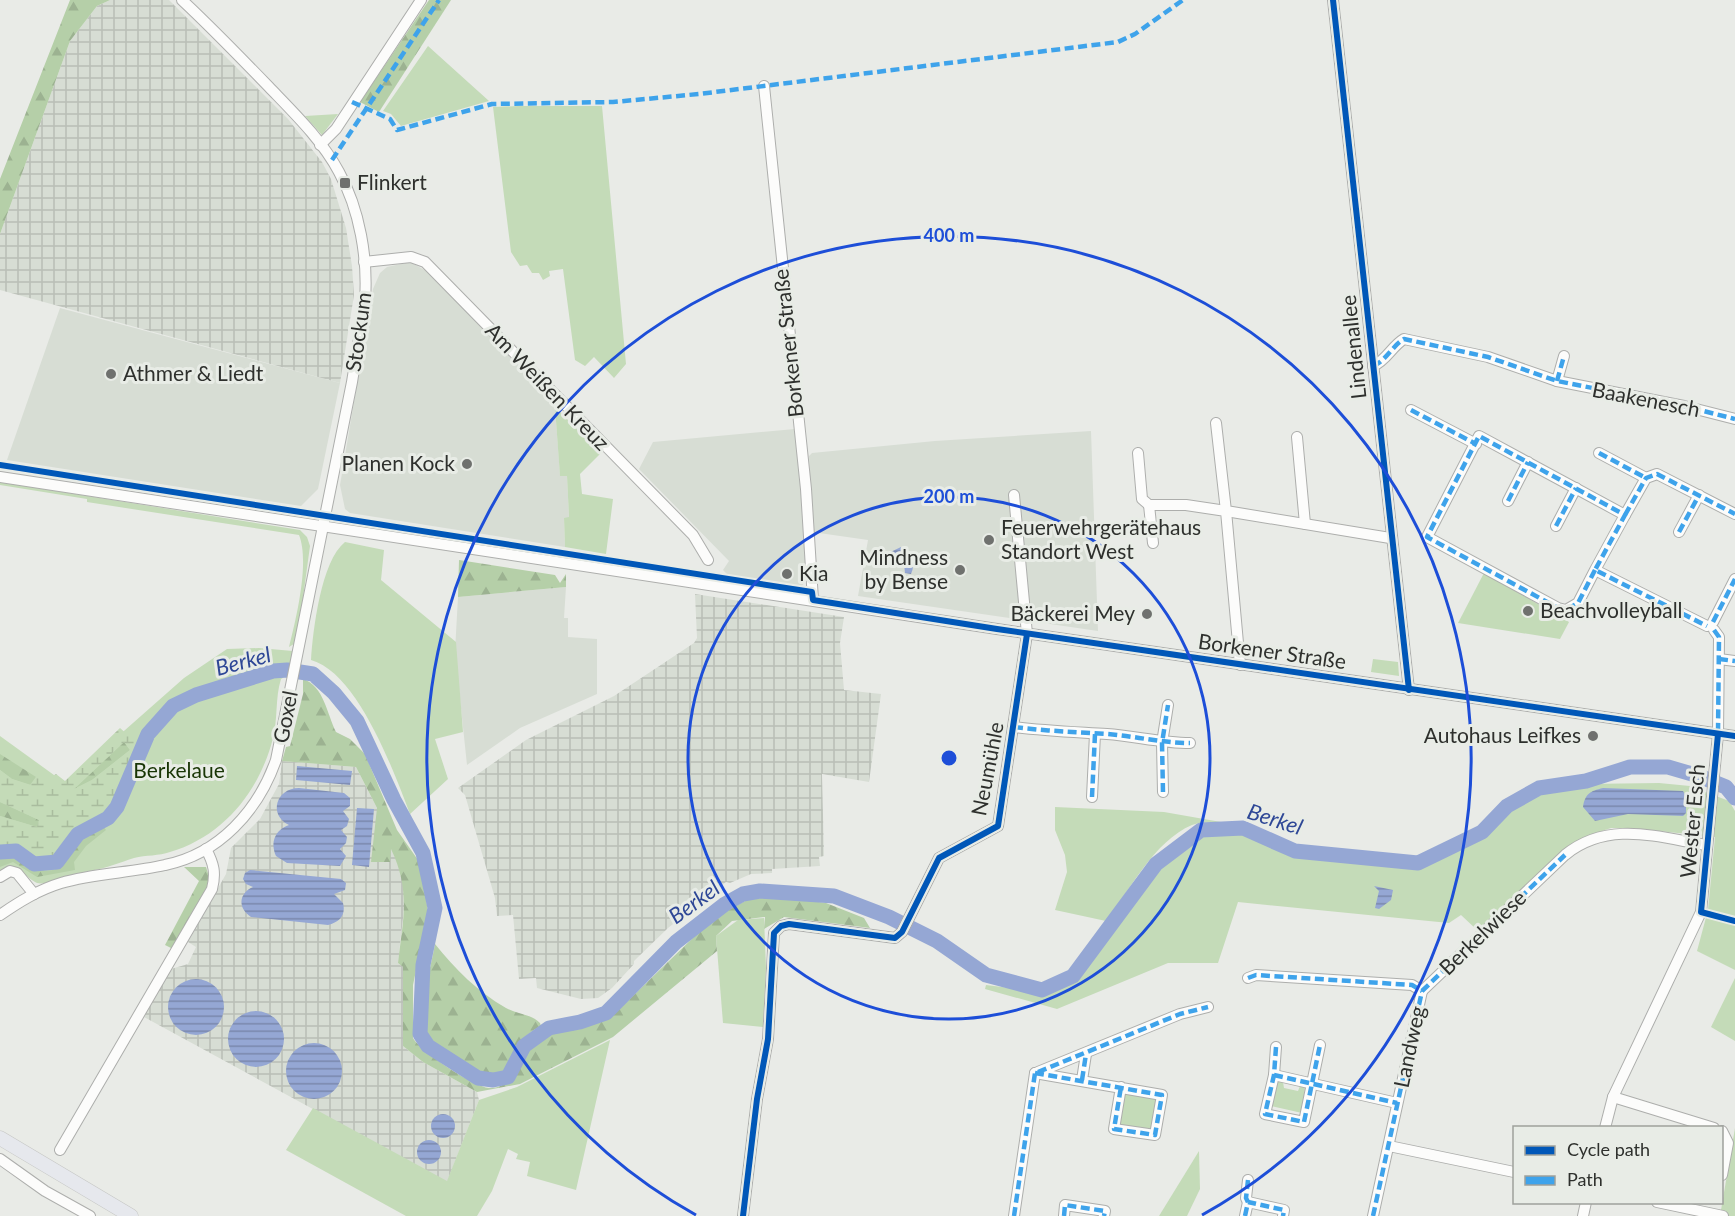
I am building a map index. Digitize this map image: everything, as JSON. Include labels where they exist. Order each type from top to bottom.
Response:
[{"type":"main road","points":[[0,1138],[131,1216]]},
{"type":"street","name":"Stockum","points":[[182,0],[294,113],[320,146],[339,172],[348,192],[360,234],[367,278],[362,322],[322,525]]},
{"type":"street","points":[[320,146],[336,129],[421,0]]},
{"type":"street","name":"Lindenallee","points":[[1333,0],[1390,538],[1409,690]]},
{"type":"street","name":"Borkener Straße","points":[[764,86],[806,489],[813,600]]},
{"type":"street","name":"Am Weißen Kreuz","points":[[364,262],[411,257],[424,262],[693,536],[708,560]]},
{"type":"street","name":"Baakenesch","points":[[1373,366],[1380,363],[1404,334],[1488,357],[1557,381],[1684,406],[1735,419]]},
{"type":"street","points":[[1557,381],[1564,356]]},
{"type":"street","points":[[1411,410],[1476,444]]},
{"type":"street","points":[[1216,423],[1240,665]]},
{"type":"street","points":[[1625,515],[1479,436],[1427,537],[1558,608],[1566,610],[1578,603],[1625,515],[1646,478],[1651,474],[1663,476],[1735,514]]},
{"type":"street","points":[[1297,437],[1305,524]]},
{"type":"street","points":[[1138,453],[1142,499],[1149,506],[1153,543]]},
{"type":"street","points":[[1599,453],[1646,478]]},
{"type":"street","points":[[1508,501],[1528,462]]},
{"type":"street","name":"Borkener Straße","points":[[0,477],[1027,634],[1735,736]]},
{"type":"street","points":[[1556,526],[1576,488]]},
{"type":"street","points":[[1014,495],[1027,634]]},
{"type":"street","points":[[1679,532],[1699,495]]},
{"type":"street","points":[[1149,506],[1186,505],[1390,538]]},
{"type":"street","name":"Goxel","points":[[0,915],[34,894],[88,877],[165,865],[206,849],[241,821],[264,789],[276,760],[290,698],[322,525]]},
{"type":"street","points":[[1595,570],[1711,626],[1719,637],[1718,734]]},
{"type":"street","points":[[1711,626],[1735,579]]},
{"type":"street","name":"Neumühle","points":[[743,1216],[757,1099],[768,1039],[774,933],[781,926],[789,924],[898,935],[939,858],[998,826],[1027,634]]},
{"type":"street","points":[[1719,659],[1735,662]]},
{"type":"street","points":[[1163,792],[1162,743],[1167,705]]},
{"type":"street","points":[[1014,727],[1063,734],[1095,734],[1162,743],[1190,743]]},
{"type":"street","points":[[1092,797],[1095,734]]},
{"type":"street","name":"Wester Esch","points":[[1606,1126],[1613,1097],[1698,923],[1701,912],[1718,734]]},
{"type":"street","name":"Berkelwiese","points":[[1248,978],[1256,975],[1412,985],[1422,991],[1565,855],[1580,845],[1614,832],[1706,845]]},
{"type":"street","points":[[60,1150],[212,889],[215,876],[214,865],[206,849]]},
{"type":"street","points":[[0,877],[10,871],[17,873],[34,894]]},
{"type":"street","name":"Landweg","points":[[1373,1216],[1422,991]]},
{"type":"street","points":[[1035,1073],[1180,1014],[1208,1007]]},
{"type":"street","points":[[1276,1047],[1274,1075],[1265,1114],[1304,1122],[1320,1045]]},
{"type":"street","points":[[1082,1080],[1086,1054]]},
{"type":"street","points":[[1035,1073],[1082,1080],[1121,1087],[1162,1095],[1155,1135],[1114,1129],[1121,1087]]},
{"type":"street","points":[[1014,1216],[1035,1073]]},
{"type":"street","name":"Landweg","points":[[1274,1075],[1397,1103]]},
{"type":"street","points":[[1613,1097],[1707,1126]]},
{"type":"street","points":[[1723,1133],[1728,1143],[1723,1170]]},
{"type":"street","points":[[1389,1146],[1513,1172]]},
{"type":"street","points":[[0,1159],[45,1191],[90,1216]]},
{"type":"street","points":[[1245,1216],[1248,1202],[1246,1198],[1248,1180]]},
{"type":"street","points":[[1248,1202],[1284,1210],[1283,1216]]},
{"type":"street","points":[[1064,1216],[1065,1204],[1105,1211],[1104,1216]]},
{"type":"street","points":[[1662,1204],[1719,1215]]},
{"type":"shaded area","points":[[110,0],[169,0],[288,119],[322,162],[331,179],[346,228],[352,266],[354,295],[340,383],[0,290],[0,234],[70,41],[97,6]]},
{"type":"shaded area","points":[[410,262],[430,273],[558,407],[555,407],[560,475],[567,475],[569,518],[564,518],[565,547],[350,513],[345,509],[340,485],[373,289],[380,273],[387,267]]},
{"type":"shaded area","points":[[60,308],[340,383],[318,489],[301,506],[7,460]]},
{"type":"shaded area","points":[[795,429],[808,570],[806,581],[801,587],[729,576],[723,570],[729,561],[639,469],[653,442]]},
{"type":"shaded area","points":[[1091,431],[1098,631],[858,596],[868,540],[812,532],[809,456],[812,453],[935,441]]},
{"type":"shaded area","points":[[566,587],[564,618],[568,618],[568,637],[597,639],[597,694],[520,728],[467,765],[455,651],[458,597]]},
{"type":"shaded area","points":[[695,594],[844,617],[840,643],[844,690],[881,694],[869,782],[822,774],[824,856],[819,857],[820,866],[772,869],[772,873],[751,874],[730,883],[726,882],[668,928],[634,961],[634,964],[612,988],[598,998],[581,999],[537,988],[536,978],[519,979],[513,915],[497,916],[495,898],[465,795],[458,788],[526,740],[614,696],[694,643],[697,638]]},
{"type":"shaded area","points":[[282,761],[356,767],[377,808],[387,863],[391,848],[403,875],[405,900],[398,963],[403,967],[403,1046],[423,1062],[477,1092],[479,1100],[447,1182],[144,1017],[171,969],[188,964],[196,947],[188,942],[226,874],[231,848],[260,819],[279,784]]},
{"type":"green space","points":[[70,0],[110,0],[97,6],[70,41],[0,234],[0,179]]},
{"type":"green space","points":[[429,0],[451,0],[379,112],[360,102]]},
{"type":"green space","points":[[428,46],[489,101],[401,126],[391,114],[383,111]]},
{"type":"green space","points":[[602,106],[626,364],[614,378],[594,357],[585,366],[575,360],[563,269],[549,271],[550,276],[543,280],[539,273],[532,273],[527,265],[520,266],[511,252],[493,107]]},
{"type":"green space","points":[[338,114],[322,135],[305,116]]},
{"type":"green space","points":[[555,407],[601,453],[580,474],[582,494],[613,499],[606,554],[565,547],[564,518],[569,517],[567,476],[560,476]]},
{"type":"green space","points":[[0,482],[300,530],[307,537],[310,546],[297,642],[289,647],[303,575],[302,546],[299,535],[87,502],[87,499],[0,485]]},
{"type":"green space","points":[[345,542],[384,550],[381,580],[456,642],[463,732],[435,739],[448,779],[410,814],[384,750],[359,703],[328,669],[311,660],[316,614],[324,580],[337,551]]},
{"type":"green space","points":[[459,560],[555,575],[560,583],[566,574],[566,587],[458,597]]},
{"type":"green space","points":[[1484,573],[1569,622],[1560,639],[1458,623]]},
{"type":"green space","name":"Berkelaue","points":[[259,648],[293,651],[288,675],[281,679],[279,686],[275,731],[267,757],[249,793],[223,823],[189,845],[170,852],[134,858],[48,883],[37,883],[22,872],[0,873],[0,736],[65,783],[184,678],[227,649]]},
{"type":"green space","points":[[1373,659],[1398,662],[1399,676],[1371,672]]},
{"type":"green space","points":[[303,679],[316,688],[320,694],[336,732],[350,739],[365,754],[397,830],[418,860],[422,870],[428,912],[413,985],[413,1038],[436,1059],[472,1082],[496,1088],[515,1078],[529,1048],[557,1031],[580,1029],[610,1018],[699,932],[725,912],[747,900],[774,896],[826,903],[864,918],[870,928],[784,917],[764,929],[765,917],[732,921],[716,936],[717,951],[613,1037],[520,1084],[477,1092],[423,1062],[403,1046],[403,967],[398,963],[404,905],[401,878],[391,849],[390,862],[371,862],[377,808],[356,767],[282,761],[286,747],[290,746],[303,694]]},
{"type":"green space","points":[[120,728],[137,743],[122,777],[116,800],[92,822],[75,829],[54,859],[36,861],[11,845],[0,848],[0,816],[37,827],[39,820],[0,802],[0,770],[12,779],[30,785],[36,777],[48,779],[56,774],[65,781]],"holes":[[[124,742],[130,750],[92,780],[74,789]]]},
{"type":"green space","points":[[124,742],[130,750],[92,780],[74,789]]},
{"type":"green space","points":[[0,754],[36,777],[31,785],[12,779],[0,770]]},
{"type":"green space","points":[[1659,783],[1690,786],[1729,801],[1735,811],[1735,970],[1697,951],[1708,910],[1715,837],[1611,828],[1584,837],[1477,930],[1461,915],[1449,923],[1238,902],[1218,963],[1168,963],[1057,1009],[985,989],[986,985],[1042,992],[1076,977],[1157,867],[1198,835],[1240,831],[1292,854],[1370,864],[1419,867],[1485,834],[1509,807],[1536,792],[1586,784]]},
{"type":"green space","points":[[0,802],[39,820],[37,827],[0,816]]},
{"type":"green space","points":[[1055,807],[1164,812],[1238,825],[1203,823],[1192,825],[1178,832],[1154,854],[1106,921],[1055,910],[1067,872],[1065,855],[1055,830]]},
{"type":"green space","points":[[104,827],[106,830],[86,846],[74,862],[75,870],[37,877],[13,862],[0,867],[0,857],[10,856],[34,867],[53,870],[65,861],[82,835]]},
{"type":"green space","points":[[184,867],[206,867],[211,883],[173,949],[165,945],[199,881]]},
{"type":"green space","points":[[764,918],[766,968],[763,1027],[723,1023],[716,936],[738,920]]},
{"type":"green space","points":[[435,944],[459,971],[486,995],[506,1008],[540,1023],[541,1026],[526,1036],[500,1075],[483,1075],[430,1040],[426,1029],[424,1005]]},
{"type":"green space","points":[[1735,978],[1735,1041],[1711,1027]]},
{"type":"green space","points":[[610,1040],[576,1190],[527,1176],[530,1162],[516,1159],[518,1154],[508,1149],[492,1191],[477,1216],[406,1216],[286,1150],[313,1108],[447,1181],[479,1100],[517,1087]]},
{"type":"green space","points":[[1278,1082],[1283,1082],[1284,1088],[1298,1091],[1300,1086],[1305,1087],[1302,1113],[1271,1106]]},
{"type":"green space","points":[[1124,1091],[1158,1097],[1151,1132],[1119,1124]]},
{"type":"green space","points":[[1735,1128],[1735,1216],[1720,1216]]},
{"type":"green space","points":[[1199,1151],[1200,1189],[1187,1216],[1159,1216]]},
{"type":"water","points":[[901,547],[912,558],[911,574],[905,573],[904,564],[897,557],[880,560],[878,558]]},
{"type":"water","points":[[297,766],[352,771],[350,785],[296,780]]},
{"type":"water","points":[[299,788],[344,793],[350,798],[350,806],[343,811],[349,819],[347,826],[341,830],[347,837],[346,843],[340,849],[346,856],[340,866],[287,863],[276,856],[275,837],[280,830],[289,825],[278,815],[277,803],[285,792]]},
{"type":"water","points":[[1603,788],[1683,791],[1686,796],[1686,813],[1683,816],[1628,814],[1595,821],[1583,807],[1589,794]]},
{"type":"water","points":[[357,808],[374,809],[369,867],[352,865]]},
{"type":"water","points":[[250,870],[341,879],[346,883],[345,890],[334,894],[343,903],[343,914],[339,920],[328,925],[251,917],[242,905],[245,893],[253,887],[246,884],[243,879],[245,873]]},
{"type":"water","points":[[1374,886],[1393,890],[1391,900],[1379,909],[1375,908],[1379,891]]},
{"type":"water","points":[[196,979],[207,981],[216,987],[222,996],[224,1007],[222,1018],[216,1027],[207,1033],[196,1035],[185,1033],[176,1027],[170,1018],[168,1007],[170,996],[176,987],[185,981]]},
{"type":"water","points":[[256,1011],[267,1013],[276,1019],[282,1028],[284,1039],[282,1050],[276,1059],[267,1065],[256,1067],[245,1065],[236,1059],[230,1050],[228,1039],[230,1028],[236,1019],[245,1013]]},
{"type":"water","points":[[314,1043],[325,1045],[334,1051],[340,1060],[342,1071],[340,1082],[334,1091],[325,1097],[314,1099],[303,1097],[294,1091],[288,1082],[286,1071],[288,1060],[294,1051],[303,1045]]},
{"type":"water","points":[[443,1114],[451,1118],[455,1126],[451,1134],[443,1138],[435,1134],[431,1126],[435,1118]]},
{"type":"water","points":[[429,1140],[437,1144],[441,1152],[437,1160],[429,1164],[421,1160],[417,1152],[421,1144]]},
{"type":"waterway","name":"Berkel","points":[[0,852],[16,851],[34,864],[57,862],[78,834],[108,818],[117,807],[148,734],[173,706],[196,695],[273,671],[287,670],[313,674],[334,693],[357,721],[394,800],[423,853],[435,908],[423,965],[420,1034],[428,1046],[478,1078],[493,1080],[508,1077],[524,1046],[549,1028],[580,1022],[606,1013],[676,942],[725,904],[743,894],[760,891],[834,896],[889,917],[937,941],[986,975],[1042,990],[1073,976],[1156,864],[1201,830],[1243,828],[1295,851],[1418,863],[1482,832],[1507,806],[1539,788],[1586,781],[1630,767],[1668,767],[1699,776],[1726,787],[1735,798]]},
{"type":"marked path","points":[[332,160],[439,0]]},
{"type":"marked path","points":[[352,102],[390,119],[397,130],[492,104],[613,102],[699,94],[1118,42],[1135,34],[1183,0]]},
{"type":"marked path","points":[[1373,366],[1382,361],[1404,339],[1488,357],[1557,381],[1684,406],[1735,419]]},
{"type":"marked path","points":[[1557,381],[1564,356]]},
{"type":"marked path","points":[[1411,410],[1476,444]]},
{"type":"marked path","points":[[1595,570],[1578,603],[1566,610],[1558,608],[1427,537],[1479,436],[1625,515],[1595,570],[1707,626]]},
{"type":"marked path","points":[[1599,453],[1646,478]]},
{"type":"marked path","points":[[1508,501],[1528,462]]},
{"type":"marked path","points":[[1625,515],[1646,478],[1657,474],[1735,514]]},
{"type":"marked path","points":[[1556,526],[1576,488]]},
{"type":"marked path","points":[[1679,532],[1699,495]]},
{"type":"marked path","points":[[1713,622],[1735,579]]},
{"type":"marked path","points":[[1714,630],[1719,637],[1718,734]]},
{"type":"marked path","points":[[1719,659],[1735,661]]},
{"type":"marked path","points":[[1163,792],[1162,743],[1168,705]]},
{"type":"marked path","points":[[1014,727],[1190,743]]},
{"type":"marked path","points":[[1092,797],[1095,734]]},
{"type":"marked path","points":[[1422,991],[1565,855]]},
{"type":"marked path","points":[[1248,978],[1256,975],[1412,985],[1422,991]]},
{"type":"marked path","points":[[1373,1216],[1422,991]]},
{"type":"marked path","points":[[1038,1072],[1180,1014],[1208,1007]]},
{"type":"marked path","points":[[1276,1047],[1274,1075],[1265,1114],[1304,1122],[1320,1045]]},
{"type":"marked path","points":[[1082,1080],[1086,1054]]},
{"type":"marked path","points":[[1035,1073],[1162,1095],[1155,1135],[1114,1129],[1121,1087]]},
{"type":"marked path","points":[[1014,1216],[1035,1073]]},
{"type":"marked path","points":[[1274,1075],[1397,1103]]},
{"type":"marked path","points":[[1248,1180],[1246,1198],[1248,1202]]},
{"type":"marked path","points":[[1245,1216],[1248,1202],[1284,1210],[1283,1216]]},
{"type":"marked path","points":[[1064,1216],[1065,1205],[1105,1211],[1104,1216]]},
{"type":"cycle path","points":[[1333,0],[1409,690]]},
{"type":"cycle path","points":[[0,465],[812,592],[813,600],[997,629],[1735,736]]},
{"type":"cycle path","points":[[743,1216],[757,1099],[768,1039],[774,933],[781,926],[789,924],[895,938],[902,932],[939,858],[998,826],[1027,634]]},
{"type":"cycle path","points":[[1718,734],[1701,912],[1735,921]]},
{"type":"place","name":"Flinkert","points":[[345,183]]},
{"type":"place","name":"Athmer & Liedt","points":[[111,374]]},
{"type":"place","name":"Planen Kock","points":[[467,464]]},
{"type":"place","name":"Feuerwehrgerätehaus Standort West","points":[[989,540]]},
{"type":"place","name":"Mindness by Bense","points":[[960,570]]},
{"type":"place","name":"Kia","points":[[787,574]]},
{"type":"place","name":"Beachvolleyball","points":[[1528,611]]},
{"type":"place","name":"Bäckerei Mey","points":[[1147,614]]},
{"type":"place","name":"Autohaus Leifkes","points":[[1593,736]]}]
